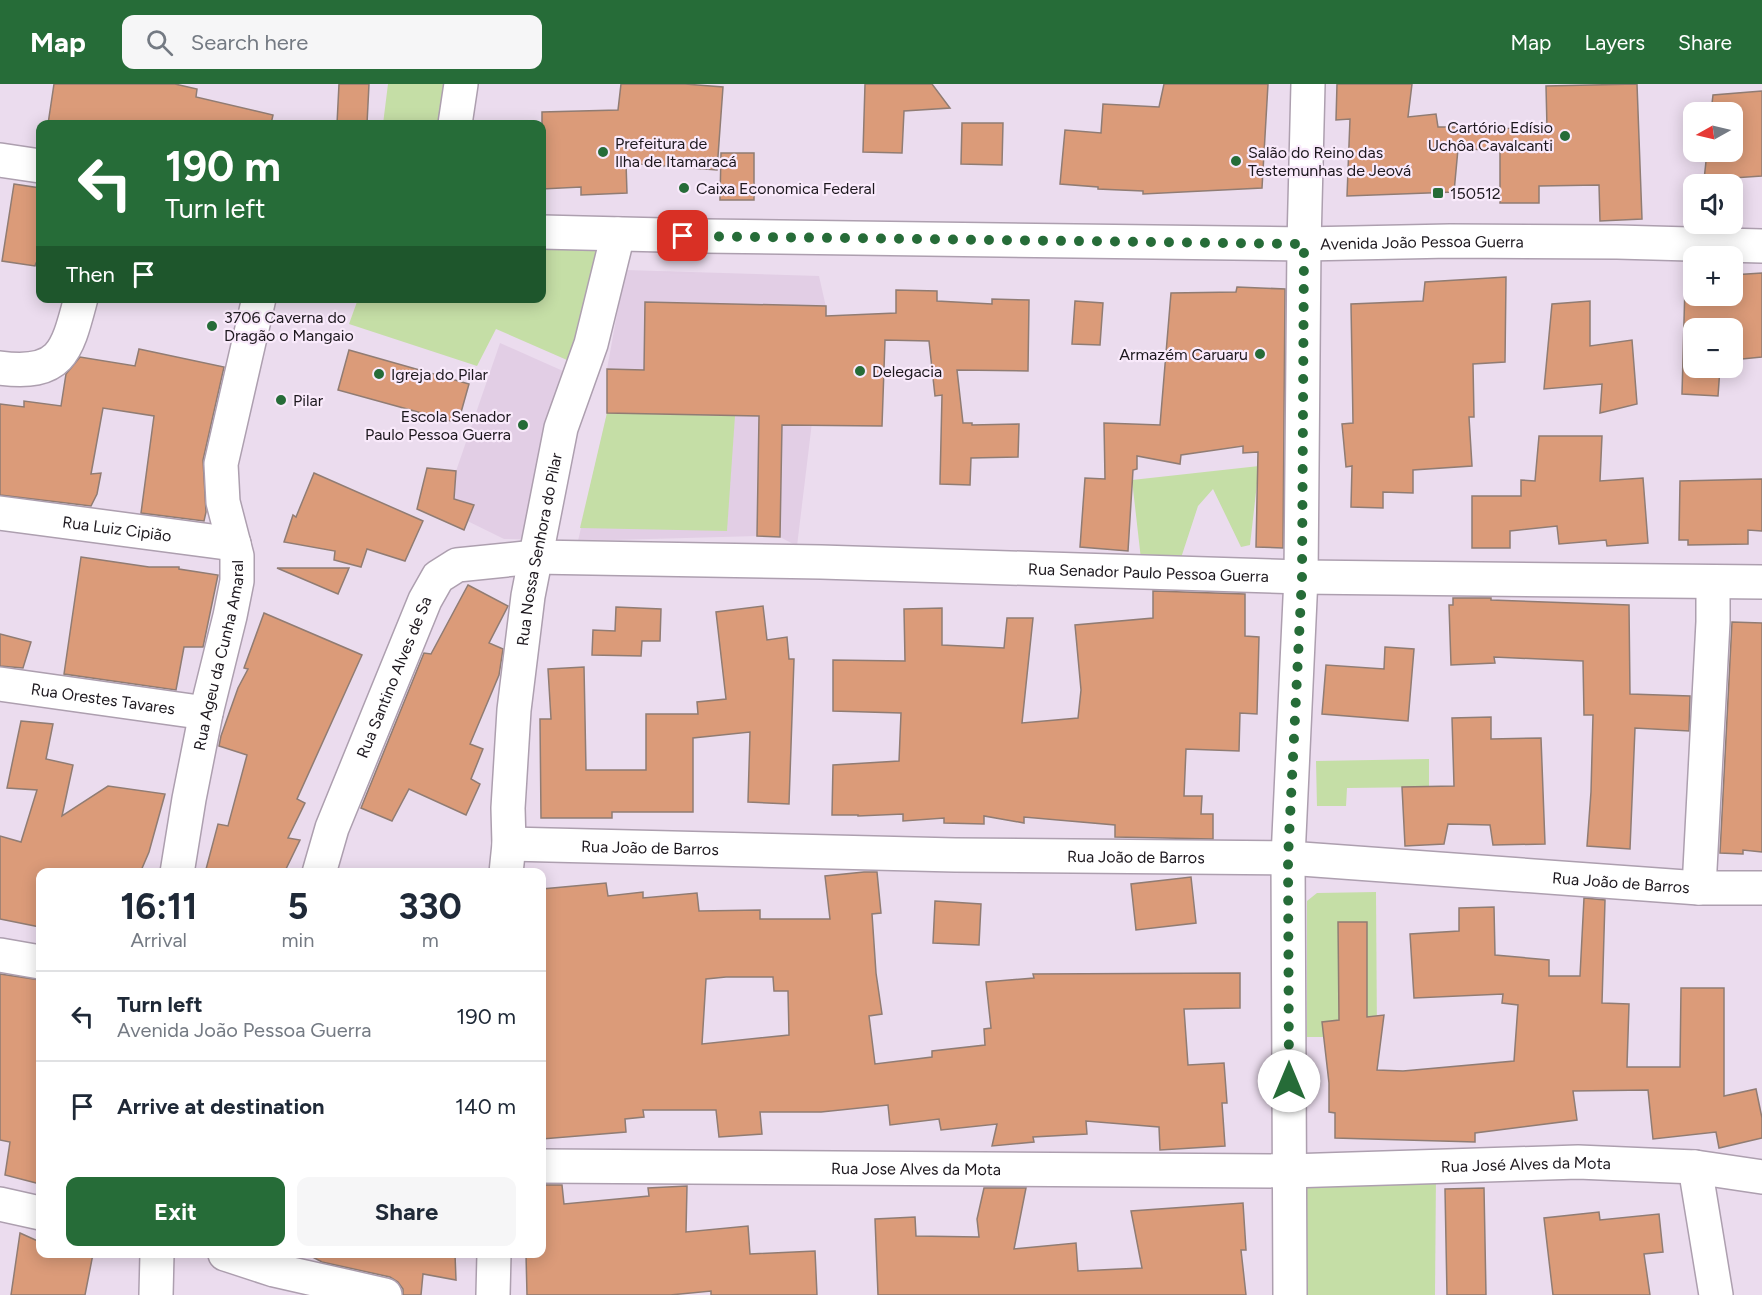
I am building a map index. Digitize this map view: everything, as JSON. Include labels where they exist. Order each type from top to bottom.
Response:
[{"type":"street","points":[[456,120],[461,84]]},
{"type":"street","points":[[1290,1295],[1288,858],[1302,577],[1304,244],[1308,84]]},
{"type":"street","points":[[0,160],[36,165]]},
{"type":"street","name":"Avenida João Pessoa Guerra","points":[[546,232],[1304,244],[1593,242],[1762,246]]},
{"type":"street","name":"Rua Nossa Senhora do Pilar","points":[[508,859],[508,808],[514,710],[535,556],[561,428],[591,344],[618,234]]},
{"type":"street","points":[[0,368],[32,370],[49,364],[62,354],[71,336],[80,303]]},
{"type":"street","name":"Rua Ageu da Cunha Amaral","points":[[178,868],[206,713],[237,581],[234,544],[223,502],[221,464],[258,303]]},
{"type":"street","name":"Rua Luiz Cipião","points":[[0,513],[234,544]]},
{"type":"street","name":"Rua Senador Paulo Pessoa Guerra","points":[[535,556],[1302,577],[1762,582]]},
{"type":"street","name":"Rua Santino Alves de Sa","points":[[320,868],[332,828],[425,600],[438,577],[457,565],[535,556]]},
{"type":"street","points":[[1698,888],[1713,622],[1713,582]]},
{"type":"street","name":"Rua Orestes Tavares","points":[[0,684],[206,713]]},
{"type":"street","name":"Rua João de Barros","points":[[508,859],[955,855],[1288,858],[1698,888],[1762,888]]},
{"type":"street","points":[[0,955],[36,961]]},
{"type":"street","name":"Rua José Alves da Mota","points":[[1289,1171],[1578,1162],[1695,1167],[1762,1177]]},
{"type":"street","name":"Rua Jose Alves da Mota","points":[[546,1166],[1289,1171]]},
{"type":"street","points":[[1695,1167],[1716,1295]]},
{"type":"street","points":[[0,1204],[36,1212]]},
{"type":"street","points":[[156,1295],[157,1258]]},
{"type":"street","points":[[237,1258],[274,1270],[385,1295]]},
{"type":"street","points":[[493,1295],[494,1258]]},
{"type":"shaded area","points":[[625,270],[819,276],[826,307],[797,546],[780,537],[757,536],[578,541],[607,413],[607,369]]},
{"type":"shaded area","name":"Escola Senador Paulo Pessoa Guerra","points":[[500,343],[581,379],[554,540],[504,539],[443,509]]},
{"type":"green space","points":[[388,84],[452,84],[448,120],[384,120]]},
{"type":"green space","points":[[607,246],[583,367],[496,329],[477,366],[349,324],[357,303],[546,303],[546,247]]},
{"type":"green space","points":[[607,413],[735,416],[727,531],[580,528]]},
{"type":"green space","points":[[1259,466],[1250,545],[1241,547],[1213,489],[1198,506],[1179,564],[1142,568],[1132,480]]},
{"type":"green space","points":[[1429,759],[1429,787],[1347,788],[1346,806],[1317,806],[1316,761]]},
{"type":"green space","points":[[1376,892],[1377,1037],[1307,1037],[1307,901],[1317,893]]},
{"type":"green space","points":[[1436,1174],[1435,1295],[1301,1295],[1300,1183]]},
{"type":"building","points":[[54,84],[175,84],[197,89],[196,97],[273,115],[272,120],[49,120]]},
{"type":"building","points":[[339,84],[369,84],[367,120],[337,120]]},
{"type":"building","points":[[621,84],[685,84],[723,87],[717,170],[626,163],[627,193],[581,195],[581,187],[546,189],[546,120],[542,120],[542,112],[618,110]]},
{"type":"building","points":[[865,84],[932,84],[950,108],[904,111],[902,153],[863,152]]},
{"type":"building","points":[[1164,84],[1268,84],[1262,188],[1143,194],[1143,191],[1060,184],[1065,130],[1101,133],[1103,104],[1159,107]]},
{"type":"building","points":[[1337,84],[1412,84],[1408,117],[1436,114],[1438,127],[1460,127],[1459,129],[1547,128],[1546,86],[1637,84],[1642,219],[1600,221],[1599,185],[1539,186],[1539,203],[1500,203],[1500,150],[1458,149],[1454,192],[1347,196],[1350,119],[1336,120]]},
{"type":"building","points":[[1762,91],[1762,176],[1743,177],[1743,174],[1705,174],[1706,162],[1743,162],[1743,102],[1712,102],[1713,95]]},
{"type":"building","points":[[962,123],[1003,123],[1002,165],[961,164]]},
{"type":"building","points":[[721,153],[754,153],[754,200],[720,200]]},
{"type":"building","points":[[14,184],[36,187],[35,266],[2,261]]},
{"type":"building","points":[[1762,273],[1762,357],[1743,359],[1743,318],[1684,318],[1684,306],[1743,306],[1743,274]]},
{"type":"building","points":[[1506,277],[1505,362],[1473,364],[1474,417],[1469,417],[1472,466],[1413,470],[1413,493],[1383,492],[1383,508],[1351,507],[1352,466],[1346,467],[1342,424],[1353,423],[1351,304],[1423,301],[1425,282]]},
{"type":"building","points":[[1237,287],[1285,289],[1283,548],[1256,547],[1258,452],[1243,453],[1243,446],[1181,455],[1180,464],[1137,456],[1137,469],[1133,470],[1128,551],[1080,547],[1085,478],[1105,479],[1104,423],[1160,425],[1171,293],[1236,292]]},
{"type":"building","points":[[896,290],[937,291],[937,301],[992,304],[992,299],[1029,300],[1028,371],[957,370],[963,423],[972,423],[972,425],[1019,424],[1018,457],[971,458],[970,485],[940,484],[942,395],[935,396],[929,341],[885,340],[882,426],[782,425],[780,537],[757,536],[759,416],[607,413],[607,369],[644,370],[645,302],[826,306],[826,316],[896,313]]},
{"type":"building","points":[[1075,301],[1103,303],[1100,345],[1072,344]]},
{"type":"building","points":[[1590,301],[1590,346],[1632,340],[1637,404],[1600,413],[1602,384],[1544,389],[1552,304]]},
{"type":"building","points":[[139,349],[224,367],[203,460],[206,512],[204,521],[141,513],[154,416],[103,408],[91,474],[101,473],[97,494],[91,506],[0,495],[0,404],[24,407],[24,401],[61,406],[66,374],[80,357],[135,366]]},
{"type":"building","points":[[349,350],[469,384],[458,423],[338,390]]},
{"type":"building","points":[[1683,358],[1683,378],[1719,378],[1718,396],[1682,394]]},
{"type":"building","points":[[1539,436],[1602,436],[1600,481],[1643,478],[1648,543],[1607,546],[1606,540],[1559,544],[1557,526],[1510,531],[1510,548],[1472,548],[1472,496],[1521,496],[1521,480],[1535,481]]},
{"type":"building","points":[[427,468],[456,471],[454,499],[474,505],[464,530],[417,509]]},
{"type":"building","points":[[314,473],[423,521],[405,561],[367,549],[361,567],[334,560],[335,551],[284,542],[293,515],[296,517]]},
{"type":"building","points":[[1762,479],[1762,531],[1748,530],[1748,544],[1688,545],[1688,540],[1679,540],[1680,481]]},
{"type":"building","points":[[81,557],[149,567],[179,567],[179,569],[218,575],[203,647],[184,647],[176,690],[64,674]]},
{"type":"building","points":[[277,568],[349,568],[338,594]]},
{"type":"building","points":[[468,585],[508,606],[489,643],[503,649],[499,675],[470,744],[483,749],[471,779],[480,784],[466,815],[409,789],[392,821],[361,808],[424,653],[431,654]]},
{"type":"building","points":[[1153,591],[1245,594],[1245,636],[1259,637],[1257,714],[1240,713],[1239,751],[1186,749],[1184,796],[1202,796],[1201,814],[1213,814],[1213,839],[1115,837],[1115,825],[1024,817],[1024,823],[984,816],[984,824],[944,823],[944,818],[903,821],[903,814],[832,815],[833,765],[899,761],[901,713],[833,711],[833,660],[905,661],[904,609],[942,608],[942,645],[1004,648],[1007,618],[1033,618],[1022,723],[1078,718],[1081,690],[1075,625],[1153,618]]},
{"type":"building","points":[[1453,598],[1629,605],[1630,694],[1690,696],[1689,731],[1635,728],[1630,849],[1587,846],[1593,715],[1584,715],[1583,661],[1494,657],[1495,663],[1451,665],[1449,605],[1453,605]]},
{"type":"building","points":[[763,606],[767,640],[787,637],[789,659],[794,659],[789,804],[748,802],[750,732],[693,738],[693,812],[612,812],[612,818],[541,818],[540,719],[551,719],[548,669],[584,667],[586,770],[646,770],[646,714],[698,714],[697,702],[726,699],[716,612]]},
{"type":"building","points":[[616,607],[661,609],[660,641],[642,641],[641,656],[592,655],[593,630],[615,631]]},
{"type":"building","points":[[264,613],[362,655],[297,799],[305,803],[288,838],[300,840],[286,868],[206,868],[218,824],[228,826],[247,755],[219,746],[238,688],[248,669],[244,668]]},
{"type":"building","points":[[1732,622],[1762,623],[1762,852],[1743,850],[1743,854],[1720,853]]},
{"type":"building","points":[[0,634],[31,642],[23,668],[0,666]]},
{"type":"building","points":[[1385,647],[1414,649],[1408,721],[1322,714],[1326,665],[1384,669]]},
{"type":"building","points":[[1491,717],[1491,739],[1541,738],[1545,844],[1493,845],[1490,825],[1448,824],[1444,844],[1405,846],[1402,787],[1454,786],[1452,718]]},
{"type":"building","points":[[21,721],[53,724],[46,759],[73,765],[62,816],[108,786],[165,794],[149,852],[142,868],[36,868],[36,926],[0,919],[0,836],[21,842],[37,790],[7,788]]},
{"type":"building","points":[[877,872],[881,913],[872,914],[876,973],[882,1014],[869,1016],[875,1064],[932,1057],[932,1051],[985,1045],[984,1029],[991,1028],[986,982],[1034,978],[1033,974],[1240,973],[1240,1008],[1184,1009],[1188,1065],[1224,1063],[1227,1103],[1222,1103],[1225,1146],[1160,1150],[1159,1127],[1086,1121],[1087,1134],[1033,1137],[1034,1142],[992,1146],[997,1124],[941,1130],[939,1119],[890,1125],[888,1105],[821,1112],[760,1112],[762,1134],[719,1137],[716,1110],[643,1110],[644,1117],[625,1119],[626,1132],[546,1139],[546,889],[606,883],[608,896],[643,892],[643,898],[697,893],[699,911],[760,910],[760,919],[830,919],[825,876]],"holes":[[[773,977],[774,991],[788,991],[789,1035],[702,1044],[706,979]]]},
{"type":"building","points":[[1191,877],[1196,923],[1136,930],[1131,884]]},
{"type":"building","points":[[1584,898],[1605,900],[1602,1003],[1629,1004],[1627,1067],[1680,1067],[1681,988],[1724,988],[1724,1096],[1756,1089],[1762,1118],[1762,1138],[1719,1148],[1716,1132],[1653,1139],[1648,1090],[1573,1091],[1577,1120],[1475,1133],[1475,1142],[1335,1138],[1335,1113],[1329,1112],[1329,1083],[1322,1022],[1339,1020],[1338,922],[1367,922],[1367,1017],[1384,1015],[1377,1070],[1403,1071],[1514,1061],[1518,1005],[1502,1003],[1503,994],[1414,998],[1410,934],[1459,931],[1459,908],[1494,907],[1495,955],[1549,960],[1549,976],[1580,976]]},
{"type":"building","points":[[935,901],[981,904],[979,945],[933,943]]},
{"type":"building","points":[[0,974],[36,979],[36,1183],[5,1175],[10,1142],[0,1140]]},
{"type":"building","points":[[546,1185],[562,1185],[564,1204],[649,1196],[648,1188],[687,1186],[686,1232],[748,1226],[750,1254],[815,1251],[817,1295],[711,1295],[711,1291],[670,1295],[527,1295],[526,1258],[546,1258]]},
{"type":"building","points":[[984,1188],[1026,1188],[1014,1249],[1076,1243],[1078,1271],[1142,1268],[1131,1211],[1243,1203],[1246,1250],[1241,1250],[1246,1295],[878,1295],[875,1219],[915,1217],[916,1236],[979,1237],[977,1219]]},
{"type":"building","points":[[1484,1188],[1486,1295],[1447,1295],[1445,1189]]},
{"type":"building","points":[[1599,1212],[1600,1220],[1659,1214],[1663,1252],[1644,1254],[1650,1295],[1553,1295],[1544,1218]]},
{"type":"building","points":[[20,1233],[36,1240],[36,1258],[92,1258],[85,1295],[11,1295]]},
{"type":"building","points":[[314,1258],[455,1258],[456,1280],[423,1274],[421,1295],[403,1295],[403,1289],[398,1282],[390,1277],[322,1262]]},
{"type":"place","name":"Cartório Edísio Uchôa Cavalcanti","points":[[1565,136]]},
{"type":"place","name":"Prefeitura de Ilha de Itamaracá","points":[[603,152]]},
{"type":"place","name":"Salão do Reino das Testemunhas de Jeová","points":[[1236,161]]},
{"type":"place","name":"Caixa Economica Federal","points":[[684,188]]},
{"type":"place","name":"150512","points":[[1438,193]]},
{"type":"place","name":"3706 Caverna do Dragão o Mangaio","points":[[212,326]]},
{"type":"place","name":"Armazém Caruaru","points":[[1260,354]]},
{"type":"place","name":"Delegacia","points":[[860,371]]},
{"type":"place","name":"Igreja do Pilar","points":[[379,374]]},
{"type":"place","name":"Pilar","points":[[281,400]]},
{"type":"place","name":"Escola Senador Paulo Pessoa Guerra","points":[[523,425]]},
{"type":"route","points":[[683,236],[1304,244],[1302,577],[1288,858],[1289,1081]]}]
